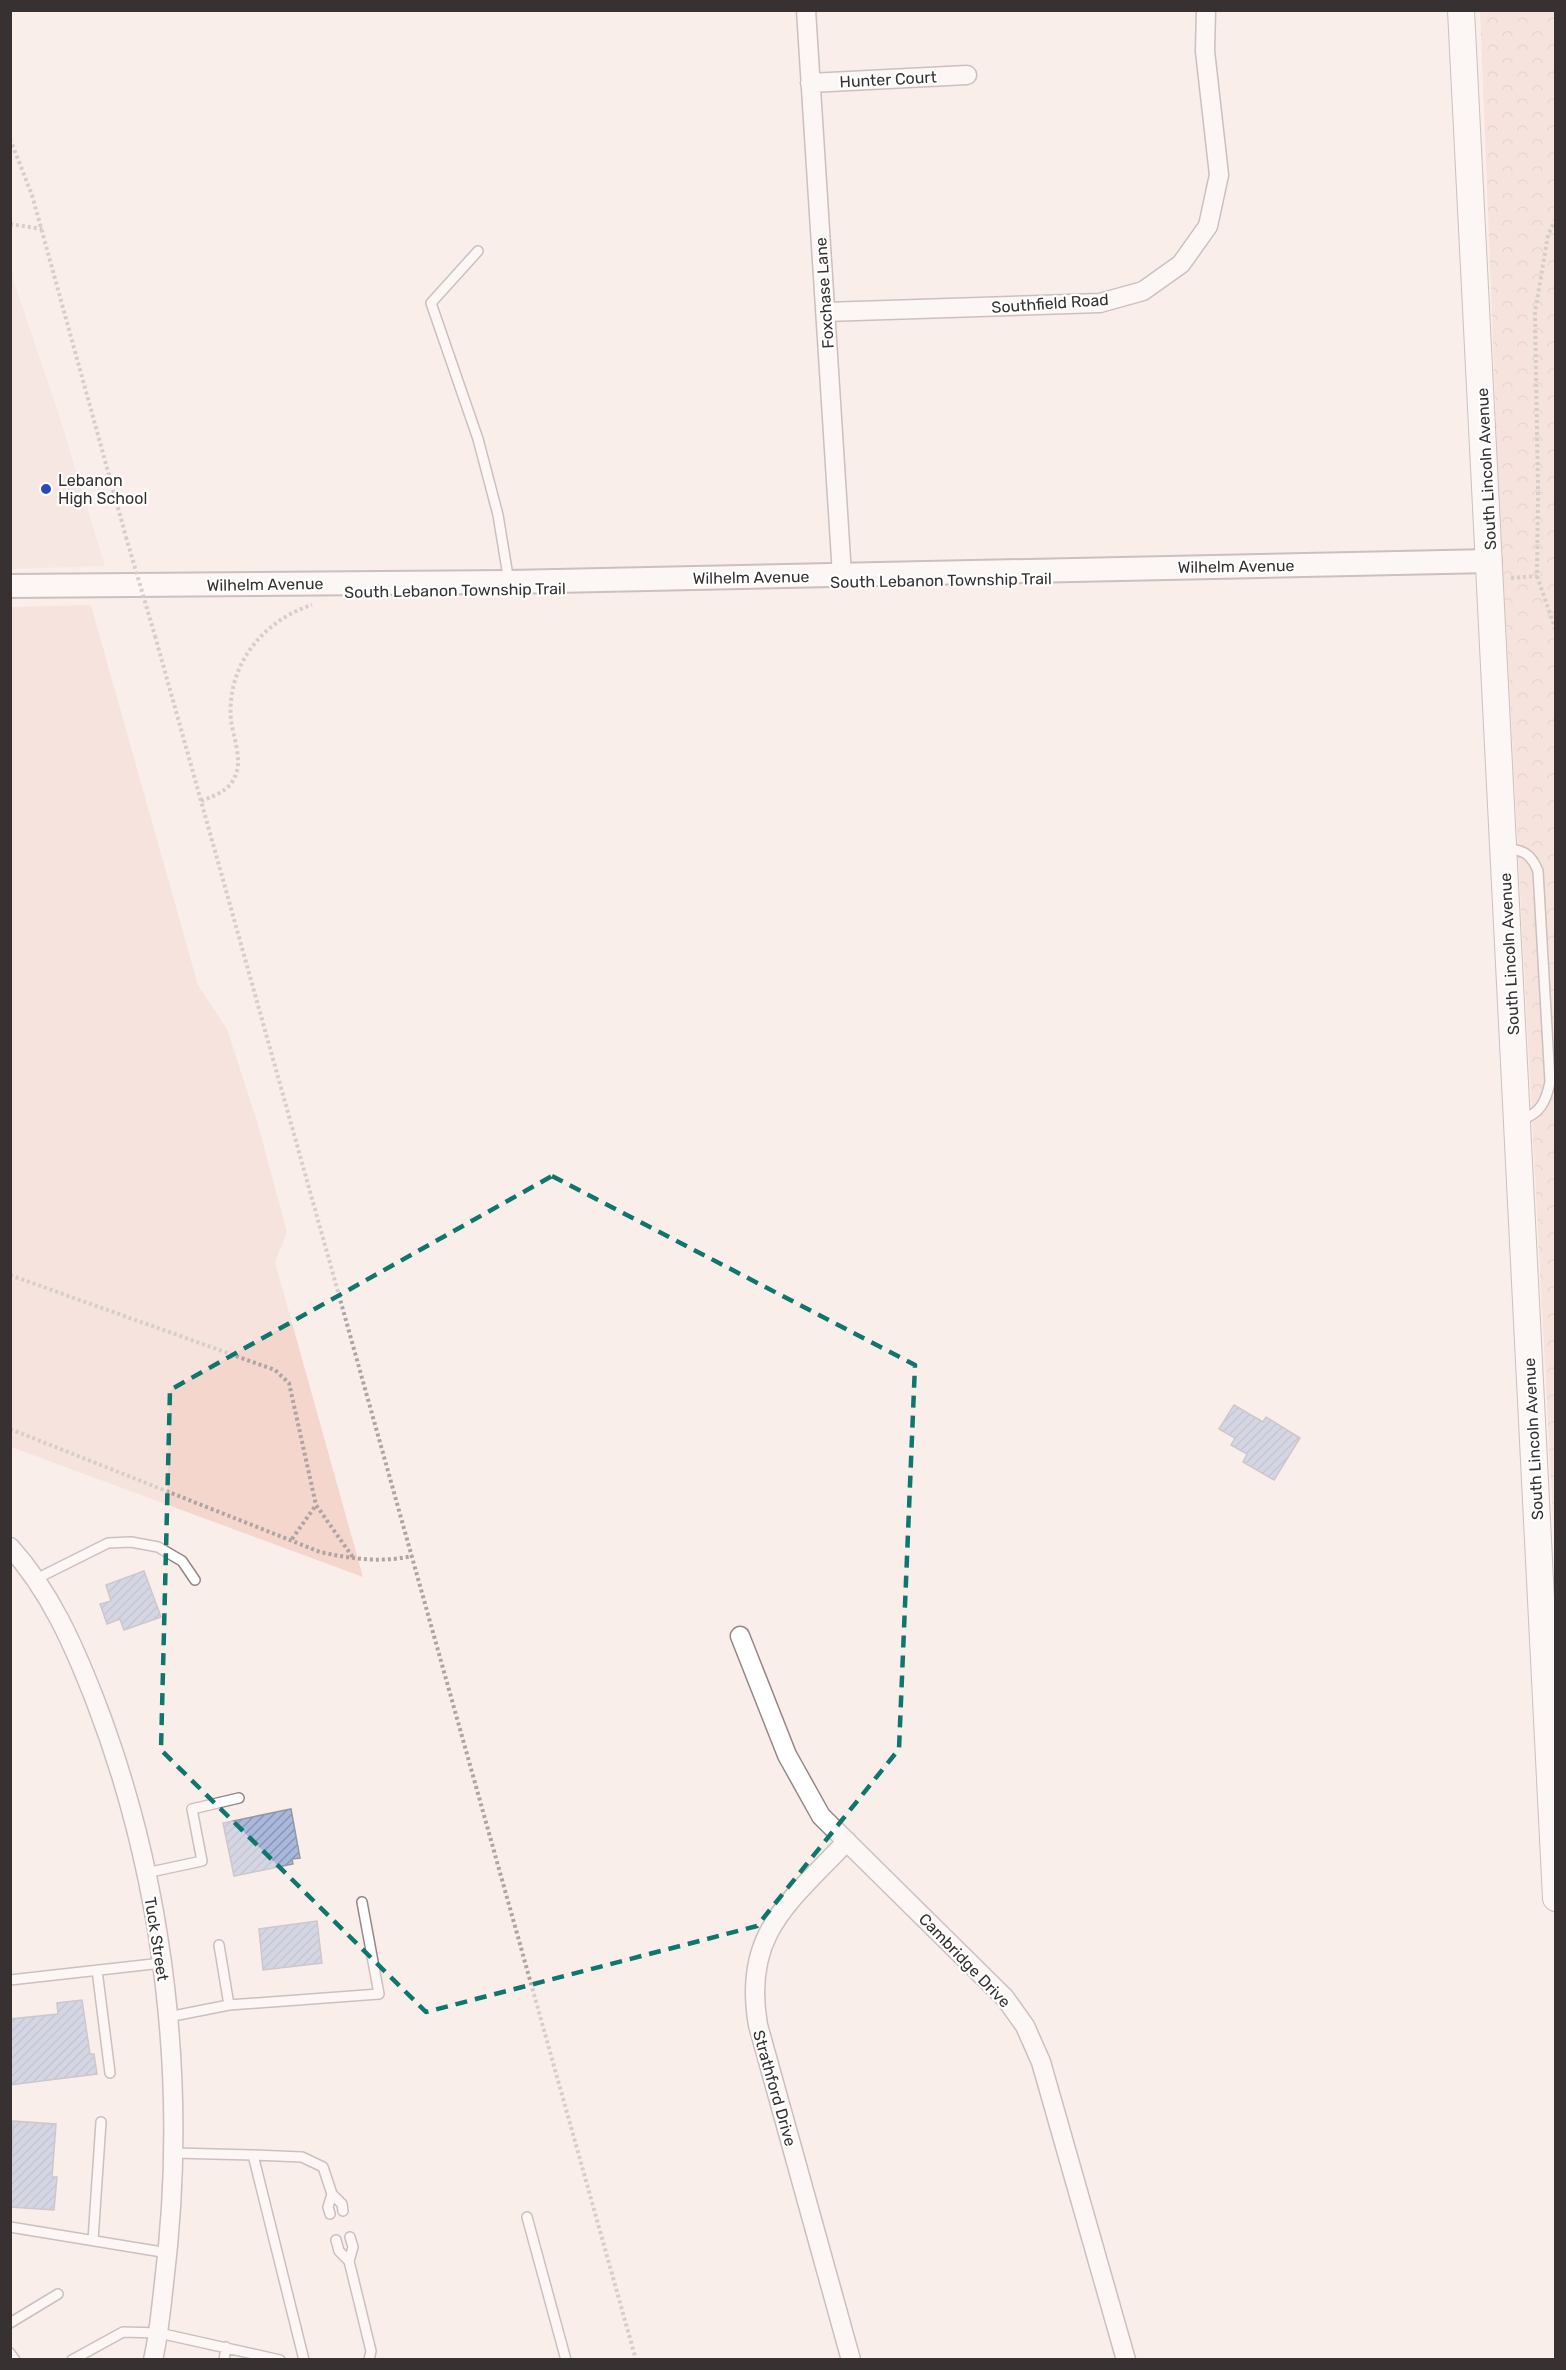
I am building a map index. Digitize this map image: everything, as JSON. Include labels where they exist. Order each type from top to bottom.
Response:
[{"type":"main road","name":"South Lincoln Avenue","points":[[1461,10],[1491,570],[1556,1898]]},
{"type":"street","name":"Foxchase Lane","points":[[806,10],[842,575]]},
{"type":"street","name":"Southfield Road","points":[[825,312],[1100,303],[1143,291],[1181,264],[1208,226],[1219,175],[1205,51],[1206,10]]},
{"type":"street","name":"Hunter Court","points":[[810,83],[967,75]]},
{"type":"street","name":"Wilhelm Avenue","points":[[10,586],[509,582],[842,575],[1491,570]]},
{"type":"street","name":"Tuck Street","points":[[10,1547],[36,1579],[71,1641],[104,1723],[120,1773],[146,1873],[162,1963],[168,2017],[174,2152],[168,2253],[159,2333],[153,2360]]},
{"type":"street","name":"Cambridge Drive","points":[[740,1636],[787,1755],[821,1816],[1005,1998],[1025,2026],[1041,2062],[1126,2360]]},
{"type":"street","name":"Strathford Drive","points":[[847,1841],[790,1900],[765,1935],[758,1956],[754,2002],[758,2025],[852,2360]]},
{"type":"lane","points":[[478,251],[431,303],[478,439],[498,515],[509,582]]},
{"type":"lane","points":[[1504,848],[1521,850],[1533,857],[1538,871],[1550,1082],[1547,1099],[1534,1116],[1518,1121]]},
{"type":"lane","points":[[36,1579],[108,1543],[132,1542],[158,1547],[182,1561],[195,1580]]},
{"type":"lane","points":[[146,1873],[202,1861],[192,1809],[239,1798]]},
{"type":"lane","points":[[168,2017],[229,2006],[379,1994],[362,1902]]},
{"type":"lane","points":[[219,1945],[229,2006]]},
{"type":"lane","points":[[10,1980],[162,1963]]},
{"type":"lane","points":[[98,1970],[110,2073]]},
{"type":"lane","points":[[93,2240],[101,2122]]},
{"type":"lane","points":[[174,2152],[302,2157],[323,2167],[332,2194],[342,2204],[343,2211]]},
{"type":"lane","points":[[253,2155],[304,2360]]},
{"type":"lane","points":[[330,2214],[328,2207],[332,2194]]},
{"type":"lane","points":[[527,2217],[566,2360]]},
{"type":"lane","points":[[10,2227],[168,2253]]},
{"type":"lane","points":[[350,2236],[353,2247],[349,2261],[371,2351],[369,2360]]},
{"type":"lane","points":[[336,2240],[339,2251],[349,2261]]},
{"type":"lane","points":[[10,2323],[58,2294]]},
{"type":"lane","points":[[72,2360],[123,2332],[159,2333],[280,2360]]},
{"type":"lane","points":[[224,2360],[226,2347]]},
{"type":"lane","points":[[10,2353],[15,2360]]},
{"type":"path","points":[[10,139],[32,195],[42,229],[636,2360]]},
{"type":"path","points":[[1556,219],[1548,235],[1535,312],[1537,576],[1556,631]]},
{"type":"path","points":[[10,224],[42,229]]},
{"type":"path","points":[[1491,570],[1537,576]]},
{"type":"path","points":[[201,801],[227,789],[237,771],[231,699],[238,669],[246,656],[279,621],[314,604]]},
{"type":"path","points":[[10,1275],[275,1370],[289,1383],[316,1505],[354,1559]]},
{"type":"path","points":[[10,1429],[320,1552],[354,1559],[392,1560],[412,1556]]},
{"type":"path","points":[[292,1539],[316,1505]]},
{"type":"highlighted area","points":[[552,1176],[915,1365],[899,1749],[757,1926],[426,2012],[161,1750],[170,1390]]},
{"type":"shaded area","name":"Lebanon High School","points":[[10,270],[58,412],[105,566],[11,569]]},
{"type":"green space","points":[[1480,11],[1556,11],[1555,1557],[1498,470]]},
{"type":"green space","points":[[91,605],[198,985],[227,1029],[257,1121],[287,1232],[275,1262],[363,1577],[11,1447],[11,607]]},
{"type":"building","points":[[1234,1405],[1263,1422],[1266,1417],[1300,1438],[1274,1480],[1243,1462],[1247,1454],[1231,1445],[1235,1438],[1219,1429]]},
{"type":"building","points":[[144,1571],[161,1617],[124,1630],[120,1619],[107,1624],[100,1604],[111,1601],[106,1585]]},
{"type":"building","points":[[291,1809],[300,1858],[292,1859],[293,1864],[234,1876],[223,1823]]},
{"type":"building","points":[[317,1921],[322,1963],[263,1970],[259,1929]]},
{"type":"building","points":[[82,2000],[90,2054],[94,2054],[97,2074],[10,2085],[10,2019],[58,2014],[57,2003]]},
{"type":"building","points":[[13,2121],[56,2124],[52,2177],[57,2177],[54,2210],[10,2207]]},
{"type":"place","name":"Lebanon High School","points":[[46,489]]}]
